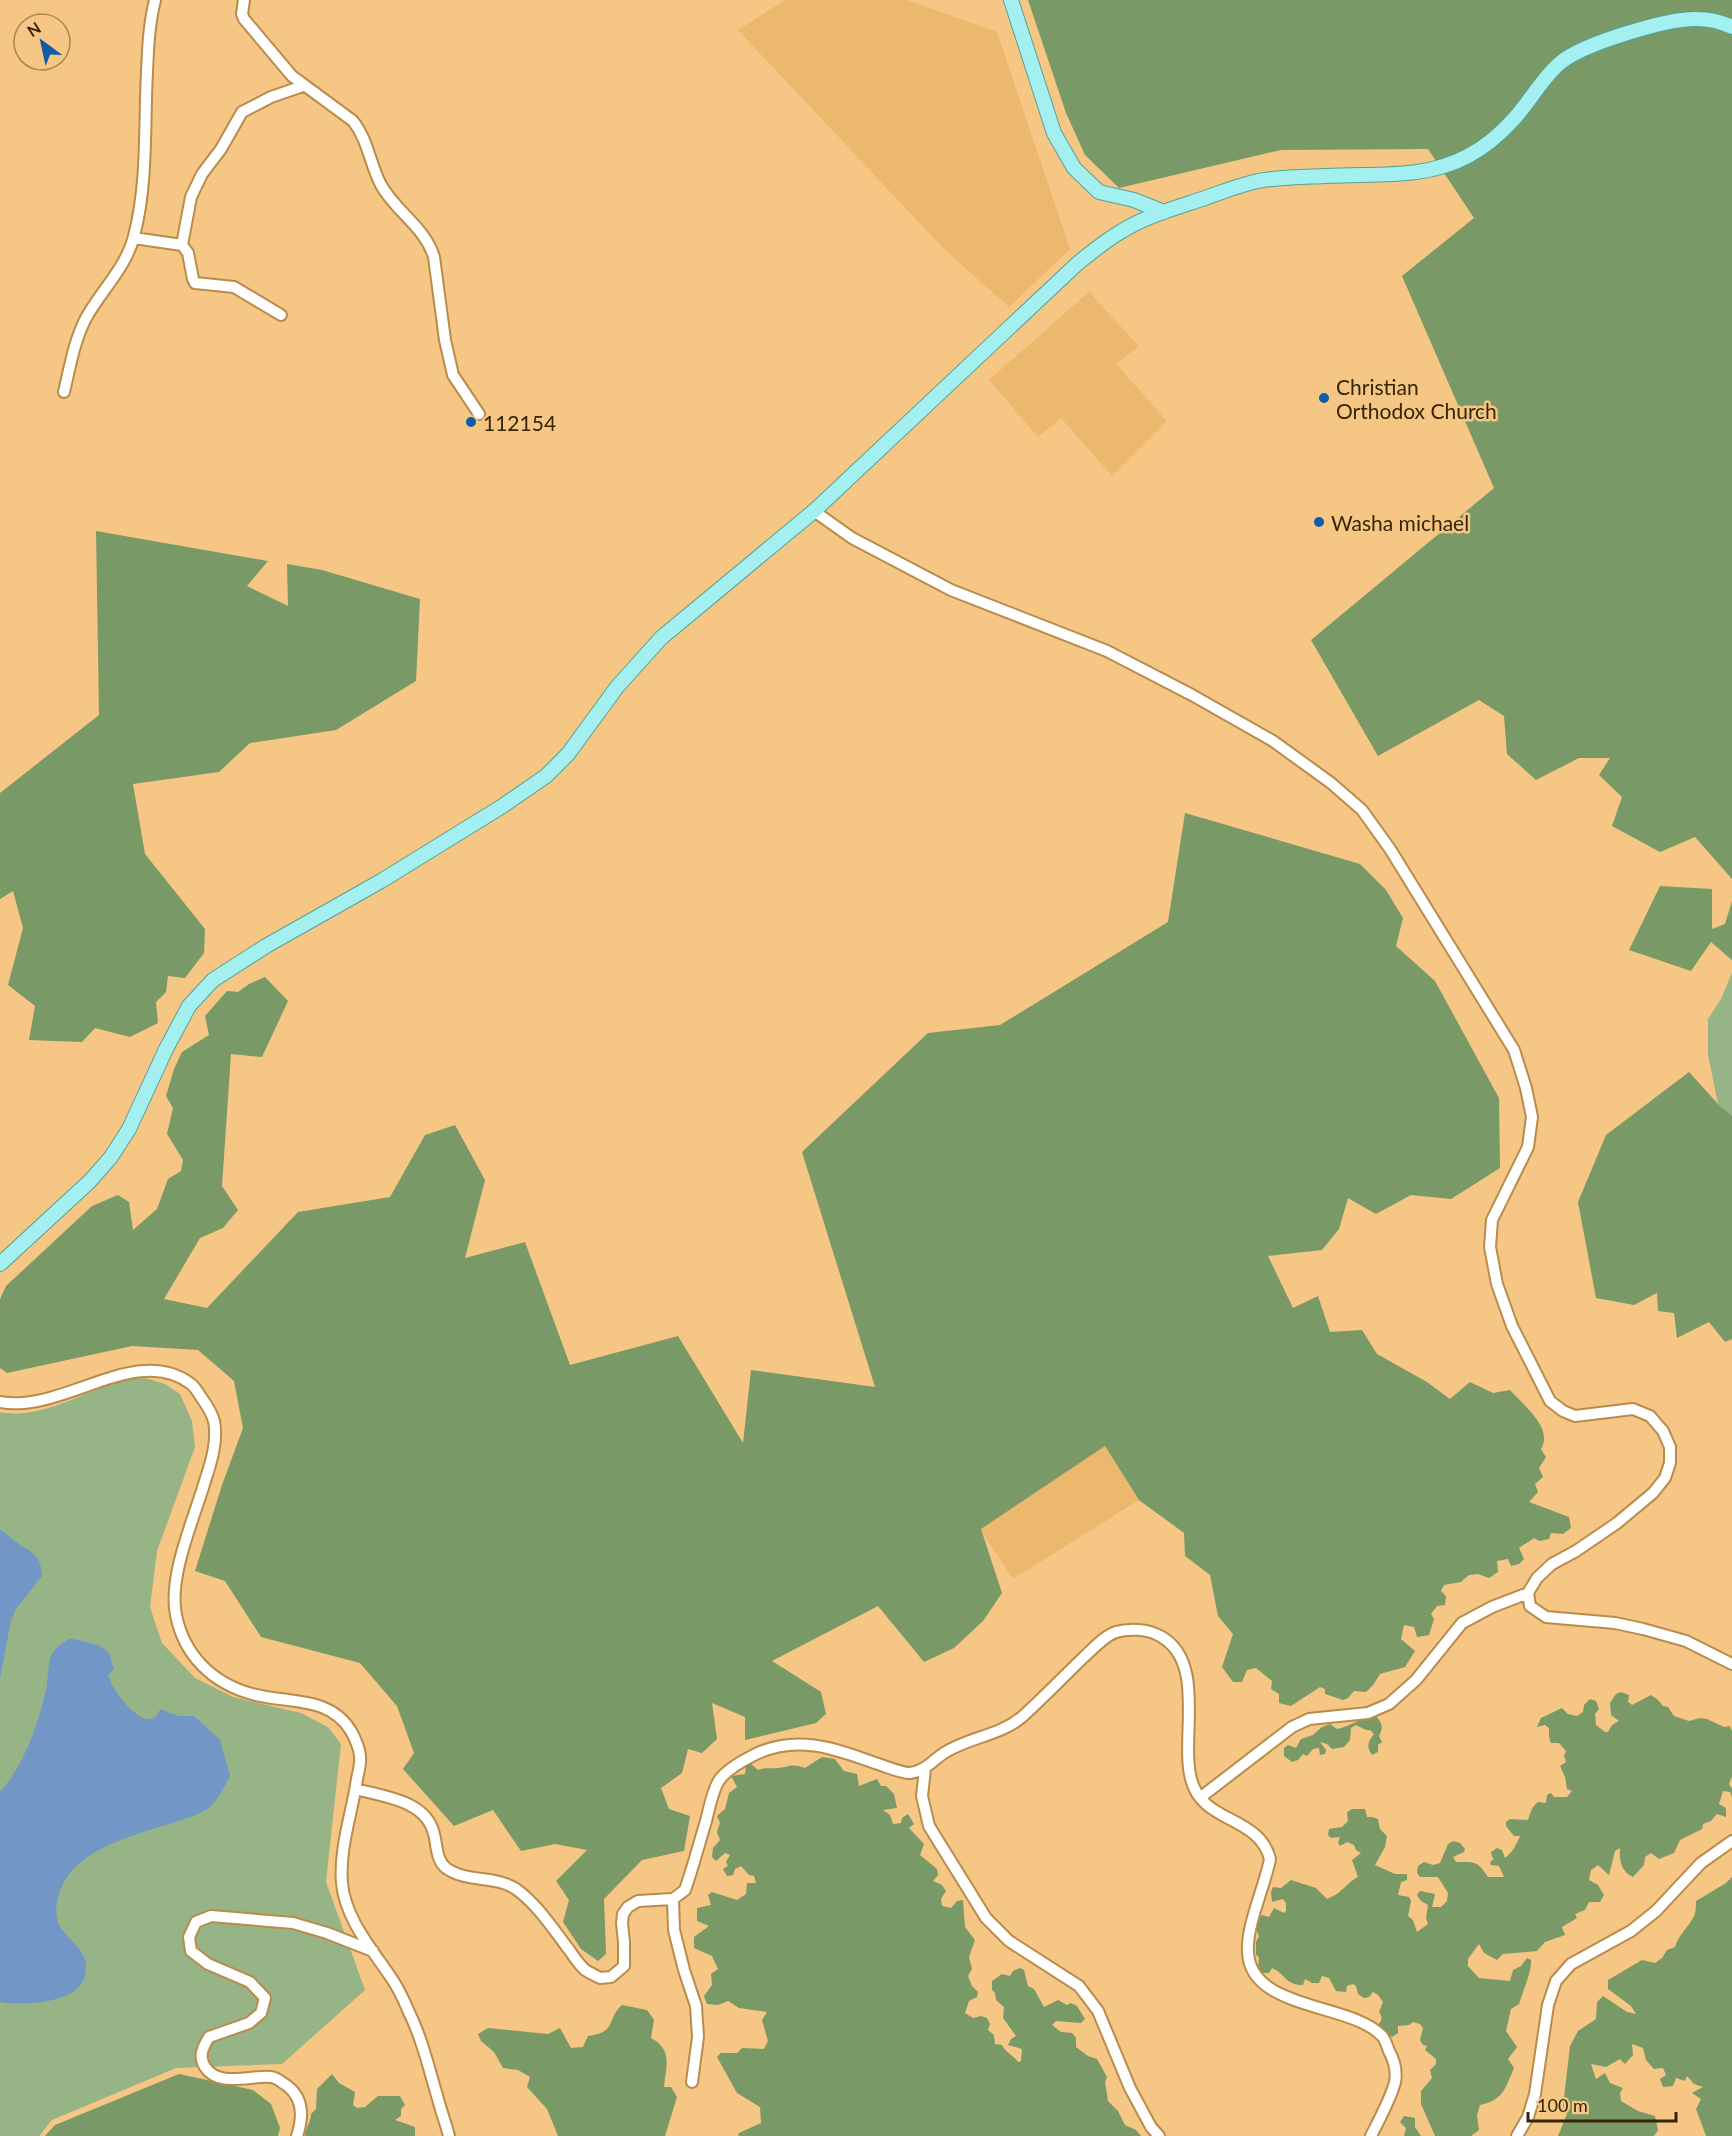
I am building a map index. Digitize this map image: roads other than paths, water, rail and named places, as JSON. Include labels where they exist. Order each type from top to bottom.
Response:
[{"type":"main road","points":[[1011,0],[1054,133],[1074,168],[1100,192],[1134,200],[1164,212]]},
{"type":"main road","points":[[0,1264],[90,1181],[111,1157],[129,1129],[166,1049],[189,1006],[213,980],[266,946],[526,792],[546,776],[568,754],[617,687],[661,638],[814,511],[1078,263],[1122,230],[1164,212],[1257,181],[1330,176],[1408,175],[1435,170],[1468,156],[1489,142],[1512,122],[1546,76],[1561,62],[1579,51],[1596,43],[1681,20],[1698,18],[1732,27]]},
{"type":"street","points":[[64,392],[77,336],[122,263],[134,238],[140,201],[148,50],[151,15],[155,0]]},
{"type":"street","points":[[244,0],[242,14],[244,19],[292,76],[353,121],[363,137],[382,186],[393,203],[424,235],[430,246],[453,375],[479,414]]},
{"type":"street","points":[[182,245],[191,196],[202,174],[221,149],[242,112],[271,97],[303,86]]},
{"type":"street","points":[[134,238],[182,245],[188,253],[195,283],[234,287],[281,315]]},
{"type":"street","points":[[814,511],[852,538],[951,590],[1107,651],[1192,695],[1273,741],[1331,783],[1362,810],[1390,849],[1514,1050],[1526,1088],[1532,1117],[1528,1147],[1492,1220],[1490,1246],[1497,1284],[1512,1326],[1550,1401],[1563,1411],[1575,1416],[1633,1409],[1650,1416],[1663,1431],[1670,1447],[1670,1463],[1665,1478],[1653,1493],[1617,1523],[1576,1551],[1552,1564],[1537,1578],[1528,1593],[1492,1606],[1462,1623],[1416,1680],[1389,1704],[1368,1713],[1309,1719],[1292,1727],[1200,1797]]},
{"type":"street","points":[[0,1402],[40,1402],[110,1378],[148,1370],[174,1373],[193,1386],[206,1404],[214,1421],[215,1443],[210,1468],[174,1590],[181,1633],[191,1654],[203,1668],[220,1680],[251,1694],[322,1706],[339,1716],[353,1733],[360,1757],[343,1859],[342,1884],[346,1903],[357,1926],[392,1978],[409,2012],[425,2053],[449,2136]]},
{"type":"street","points":[[1528,1593],[1530,1606],[1546,1617],[1614,1623],[1643,1629],[1686,1641],[1732,1664]]},
{"type":"street","points":[[356,1789],[421,1810],[429,1820],[437,1853],[445,1867],[466,1877],[491,1880],[513,1887],[532,1902],[584,1969],[600,1978],[611,1977],[624,1966],[623,1914],[628,1907],[638,1901],[673,1899],[685,1890],[718,1781],[741,1761],[766,1748],[813,1743],[835,1748],[908,1773],[925,1769],[945,1753],[966,1742],[996,1732],[1017,1720],[1095,1647],[1114,1633],[1128,1630],[1160,1635],[1172,1645],[1184,1662],[1190,1729],[1188,1762],[1191,1781],[1200,1797],[1220,1816],[1247,1827],[1260,1837],[1268,1849],[1270,1859],[1252,1926],[1248,1953],[1253,1971],[1265,1984],[1291,2000],[1356,2020],[1381,2035],[1394,2061],[1395,2082],[1371,2136]]},
{"type":"street","points":[[925,1769],[922,1796],[929,1826],[986,1918],[1009,1941],[1079,1986],[1098,2011],[1130,2088],[1151,2127],[1159,2136]]},
{"type":"street","points":[[1517,2136],[1528,2117],[1535,2094],[1551,1992],[1556,1981],[1571,1964],[1631,1931],[1656,1911],[1701,1863],[1732,1841]]},
{"type":"street","points":[[673,1899],[674,1930],[696,2006],[698,2037],[692,2082]]},
{"type":"street","points":[[297,2136],[302,2123],[300,2100],[290,2087],[274,2077],[225,2079],[210,2074],[202,2063],[201,2051],[209,2037],[249,2023],[261,2013],[265,1998],[250,1982],[208,1964],[191,1951],[189,1937],[196,1922],[211,1916],[292,1923],[327,1933],[373,1951]]},
{"type":"water","points":[[0,1530],[38,1558],[42,1576],[16,1609],[11,1620],[0,1678]]},
{"type":"water","points":[[69,1639],[95,1645],[107,1651],[114,1669],[108,1675],[111,1683],[116,1692],[140,1716],[148,1719],[155,1717],[160,1709],[178,1716],[194,1716],[220,1740],[230,1776],[221,1793],[206,1810],[98,1850],[74,1869],[65,1880],[58,1898],[57,1917],[61,1928],[85,1959],[85,1975],[81,1985],[73,1992],[49,2001],[22,2004],[0,2002],[0,1792],[16,1770],[34,1731],[46,1690],[52,1654],[59,1645]]},
{"type":"place","name":"Christian Orthodox Church","points":[[1324,398]]},
{"type":"place","name":"112154","points":[[471,422]]},
{"type":"place","name":"Washa michael","points":[[1319,522]]}]
